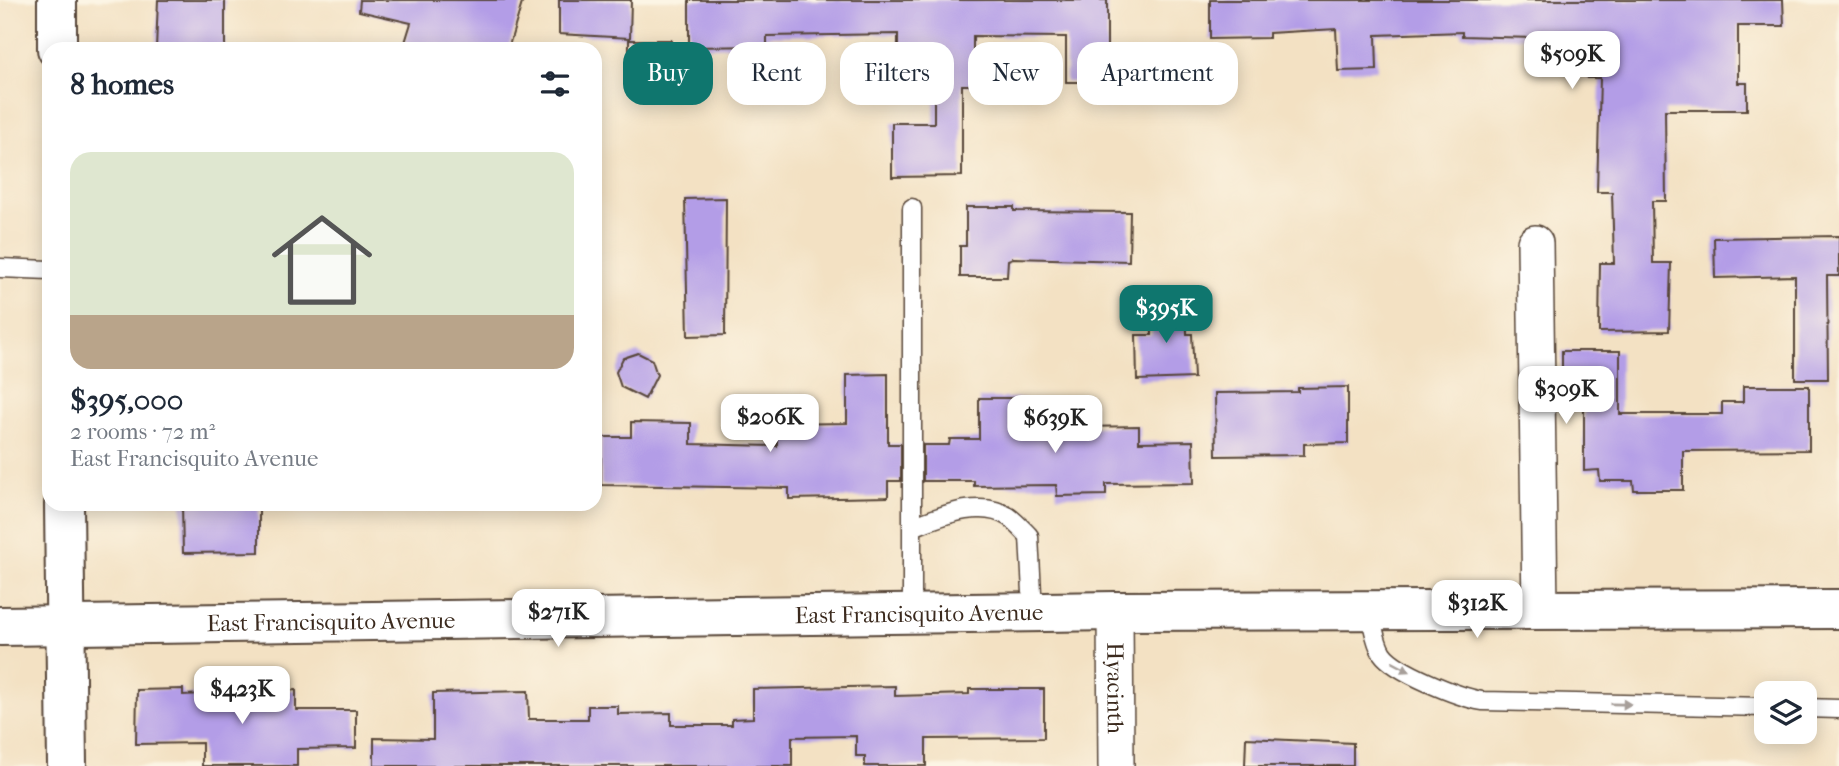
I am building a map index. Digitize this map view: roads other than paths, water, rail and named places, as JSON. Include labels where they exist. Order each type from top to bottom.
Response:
[{"type":"street","points":[[57,0],[57,42]]},
{"type":"street","points":[[1535,243],[1540,610]]},
{"type":"street","points":[[64,511],[67,766]]},
{"type":"street","name":"East Francisquito Avenue","points":[[0,626],[1115,611],[1839,610]]},
{"type":"street","name":"Hyacinth","points":[[1115,611],[1116,766]]},
{"type":"lane","points":[[912,208],[912,614]]},
{"type":"lane","points":[[0,268],[42,270]]},
{"type":"lane","points":[[912,527],[947,514],[978,509],[1007,515],[1029,536],[1032,612]]},
{"type":"lane","points":[[1369,611],[1382,652],[1393,664],[1467,698],[1482,701],[1754,708]]},
{"type":"lane","points":[[1817,708],[1839,709]]}]
